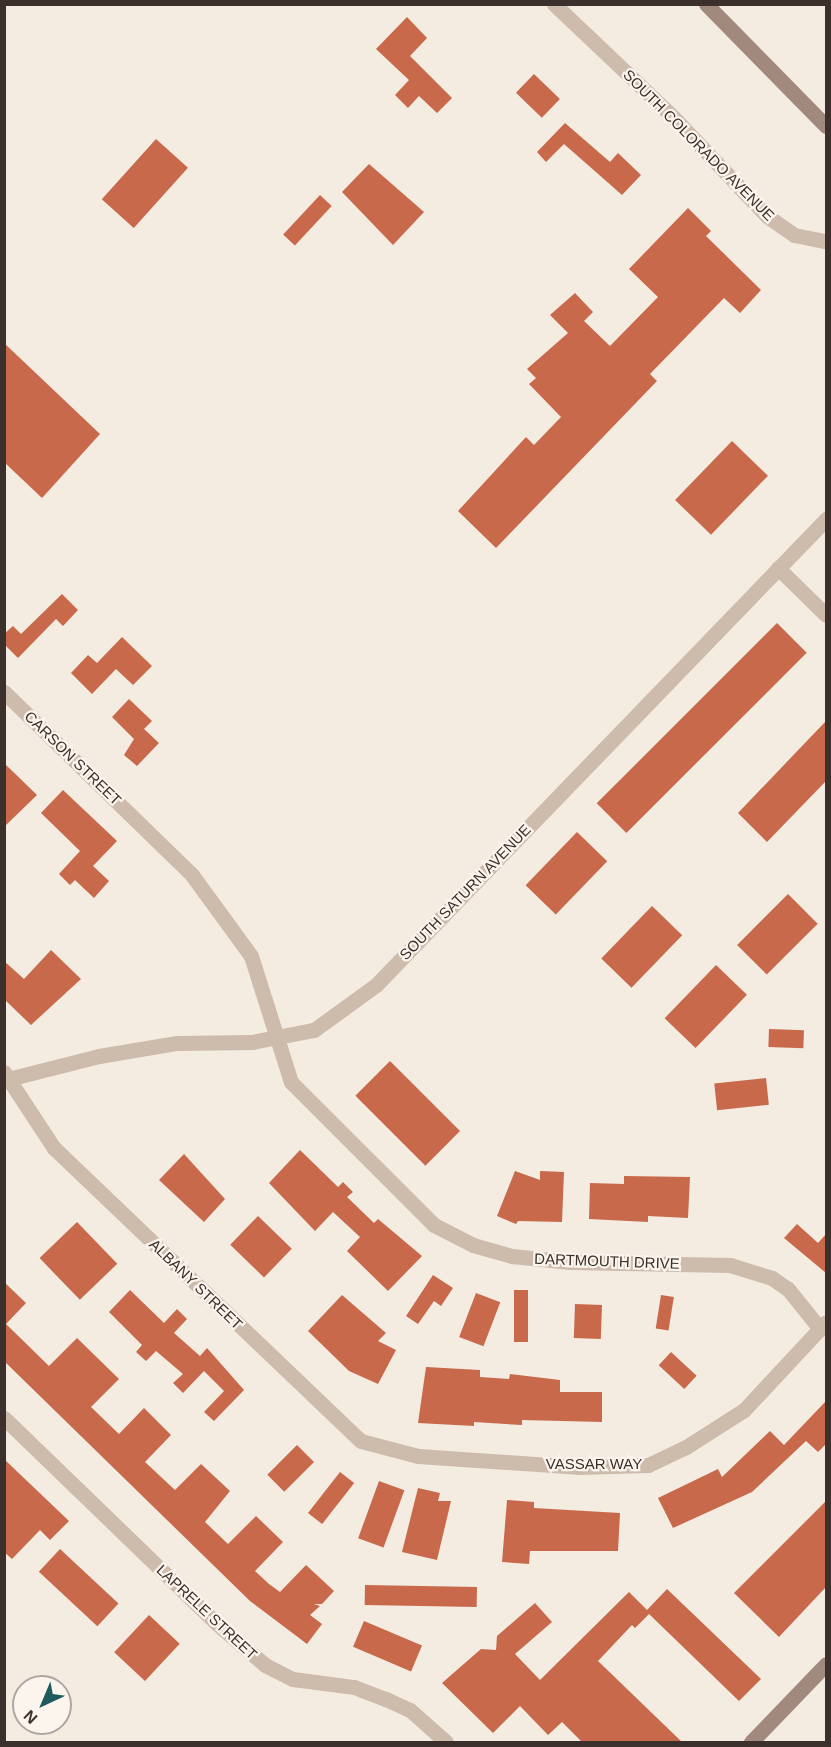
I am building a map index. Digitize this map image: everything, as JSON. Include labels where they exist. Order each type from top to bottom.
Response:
[{"type":"main road","points":[[706,4],[826,126]]},
{"type":"main road","points":[[751,1743],[826,1664]]},
{"type":"street","name":"SOUTH COLORADO AVENUE","points":[[555,4],[673,117],[767,216],[794,235],[826,241]]},
{"type":"street","name":"SOUTH SATURN AVENUE","points":[[6,1077],[177,1043],[252,1042],[314,1030],[376,985],[826,519]]},
{"type":"street","points":[[778,568],[826,615]]},
{"type":"street","name":"CARSON STREET","points":[[4,692],[192,875],[251,956],[291,1082]]},
{"type":"street","name":"ALBANY STREET","points":[[6,1077],[54,1148],[361,1441],[418,1456]]},
{"type":"street","name":"DARTMOUTH DRIVE","points":[[291,1082],[434,1225],[473,1245],[512,1256],[570,1262],[730,1265],[772,1278],[788,1289],[823,1326]]},
{"type":"street","name":"VASSAR WAY","points":[[418,1456],[578,1467],[648,1465],[686,1447],[744,1410],[823,1326]]},
{"type":"street","name":"LAPRELE STREET","points":[[4,1418],[215,1622],[265,1665],[293,1679],[354,1687],[386,1699],[410,1710],[446,1743]]},
{"type":"building","points":[[407,17],[427,38],[410,56],[452,98],[437,113],[419,96],[408,108],[395,95],[409,80],[376,49]]},
{"type":"building","points":[[534,74],[560,99],[542,118],[516,93]]},
{"type":"building","points":[[565,123],[610,162],[618,153],[641,175],[622,195],[564,144],[546,162],[537,152]]},
{"type":"building","points":[[156,139],[188,168],[134,228],[102,199]]},
{"type":"building","points":[[369,164],[424,212],[393,245],[342,192]]},
{"type":"building","points":[[320,195],[332,206],[295,245],[283,234]]},
{"type":"building","points":[[688,208],[711,231],[706,236],[761,290],[740,313],[724,298],[650,374],[657,381],[496,548],[458,511],[526,437],[534,445],[561,417],[529,384],[536,378],[527,369],[568,333],[550,315],[575,293],[593,312],[584,321],[610,346],[658,297],[629,269]]},
{"type":"building","points":[[4,343],[100,434],[42,498],[4,462]]},
{"type":"building","points":[[732,441],[768,476],[711,535],[675,500]]},
{"type":"building","points":[[62,594],[78,610],[63,626],[56,619],[18,658],[4,644],[4,634],[13,626],[21,634]]},
{"type":"building","points":[[777,623],[807,653],[626,833],[597,803]]},
{"type":"building","points":[[122,637],[152,666],[133,685],[116,669],[92,694],[71,673],[88,655],[97,663]]},
{"type":"building","points":[[129,699],[152,721],[144,729],[159,743],[137,766],[124,755],[134,739],[112,717]]},
{"type":"building","points":[[826,721],[826,781],[767,842],[738,813]]},
{"type":"building","points":[[4,763],[37,795],[4,827]]},
{"type":"building","points":[[63,790],[117,841],[93,866],[109,881],[94,898],[75,880],[70,885],[59,874],[80,851],[41,813]]},
{"type":"building","points":[[577,832],[607,861],[556,914],[526,885]]},
{"type":"building","points":[[788,894],[818,924],[767,975],[737,945]]},
{"type":"building","points":[[652,906],[682,935],[632,988],[601,959]]},
{"type":"building","points":[[51,950],[81,979],[31,1025],[4,999],[4,961],[24,979]]},
{"type":"building","points":[[716,965],[747,995],[696,1048],[665,1018]]},
{"type":"building","points":[[769,1029],[804,1030],[803,1048],[768,1047]]},
{"type":"building","points":[[390,1061],[460,1131],[425,1166],[355,1096]]},
{"type":"building","points":[[766,1078],[769,1105],[717,1110],[714,1083]]},
{"type":"building","points":[[300,1150],[338,1187],[343,1182],[353,1192],[347,1197],[374,1223],[378,1219],[422,1256],[388,1291],[347,1251],[360,1237],[333,1212],[315,1231],[269,1183]]},
{"type":"building","points":[[184,1154],[225,1199],[204,1222],[159,1180]]},
{"type":"building","points":[[515,1171],[540,1180],[540,1171],[564,1172],[562,1222],[518,1221],[516,1224],[497,1216]]},
{"type":"building","points":[[624,1176],[690,1177],[688,1218],[648,1216],[648,1222],[589,1219],[590,1183],[624,1184]]},
{"type":"building","points":[[258,1216],[292,1249],[264,1277],[230,1245]]},
{"type":"building","points":[[77,1222],[117,1264],[80,1300],[40,1258]]},
{"type":"building","points":[[797,1224],[818,1243],[826,1234],[826,1273],[784,1238]]},
{"type":"building","points":[[433,1275],[453,1288],[441,1306],[434,1301],[418,1324],[406,1316]]},
{"type":"building","points":[[4,1282],[26,1303],[6,1324],[49,1366],[77,1338],[119,1379],[91,1407],[119,1434],[144,1408],[171,1435],[145,1462],[175,1490],[201,1464],[230,1491],[205,1522],[228,1544],[256,1516],[283,1542],[255,1571],[280,1592],[306,1565],[334,1591],[322,1604],[314,1604],[320,1606],[310,1615],[322,1624],[307,1644],[250,1601],[4,1361]]},
{"type":"building","points":[[130,1290],[164,1323],[177,1309],[187,1319],[174,1333],[200,1356],[207,1348],[244,1390],[214,1421],[204,1412],[224,1391],[204,1371],[183,1393],[173,1383],[183,1374],[156,1351],[146,1361],[136,1352],[142,1345],[109,1312]]},
{"type":"building","points":[[514,1290],[528,1290],[528,1342],[514,1342]]},
{"type":"building","points":[[476,1293],[500,1302],[483,1346],[459,1337]]},
{"type":"building","points":[[342,1295],[386,1333],[378,1341],[396,1350],[378,1384],[349,1371],[308,1331]]},
{"type":"building","points":[[661,1295],[674,1297],[669,1331],[656,1329]]},
{"type":"building","points":[[575,1304],[602,1305],[601,1339],[574,1338]]},
{"type":"building","points":[[671,1352],[697,1376],[684,1389],[659,1365]]},
{"type":"building","points":[[426,1367],[480,1370],[480,1377],[509,1379],[510,1374],[560,1380],[560,1392],[602,1392],[602,1422],[522,1420],[522,1425],[474,1422],[474,1426],[418,1423]]},
{"type":"building","points":[[826,1401],[826,1444],[818,1452],[806,1441],[752,1492],[673,1528],[658,1498],[718,1469],[722,1477],[770,1431],[784,1445]]},
{"type":"building","points":[[297,1445],[314,1462],[284,1492],[267,1475]]},
{"type":"building","points":[[4,1459],[69,1521],[50,1540],[40,1530],[12,1559],[4,1552]]},
{"type":"building","points":[[340,1472],[354,1483],[322,1524],[308,1513]]},
{"type":"building","points":[[379,1481],[404,1490],[384,1548],[358,1538]]},
{"type":"building","points":[[418,1488],[440,1493],[438,1501],[451,1501],[437,1560],[402,1552]]},
{"type":"building","points":[[507,1500],[534,1502],[534,1508],[620,1513],[618,1551],[530,1551],[529,1564],[502,1562]]},
{"type":"building","points":[[826,1501],[826,1587],[779,1637],[734,1593]]},
{"type":"building","points":[[60,1549],[119,1604],[97,1626],[39,1572]]},
{"type":"building","points":[[365,1585],[477,1587],[477,1607],[365,1605]]},
{"type":"building","points":[[667,1589],[761,1679],[739,1701],[649,1614],[635,1628],[632,1625],[598,1661],[683,1743],[583,1743],[562,1722],[548,1735],[520,1706],[493,1733],[442,1683],[481,1649],[496,1650],[497,1636],[535,1603],[552,1622],[515,1654],[540,1680],[629,1592],[647,1610]]},
{"type":"building","points":[[149,1615],[180,1644],[145,1681],[114,1652]]},
{"type":"building","points":[[364,1621],[422,1646],[411,1671],[353,1647]]}]
